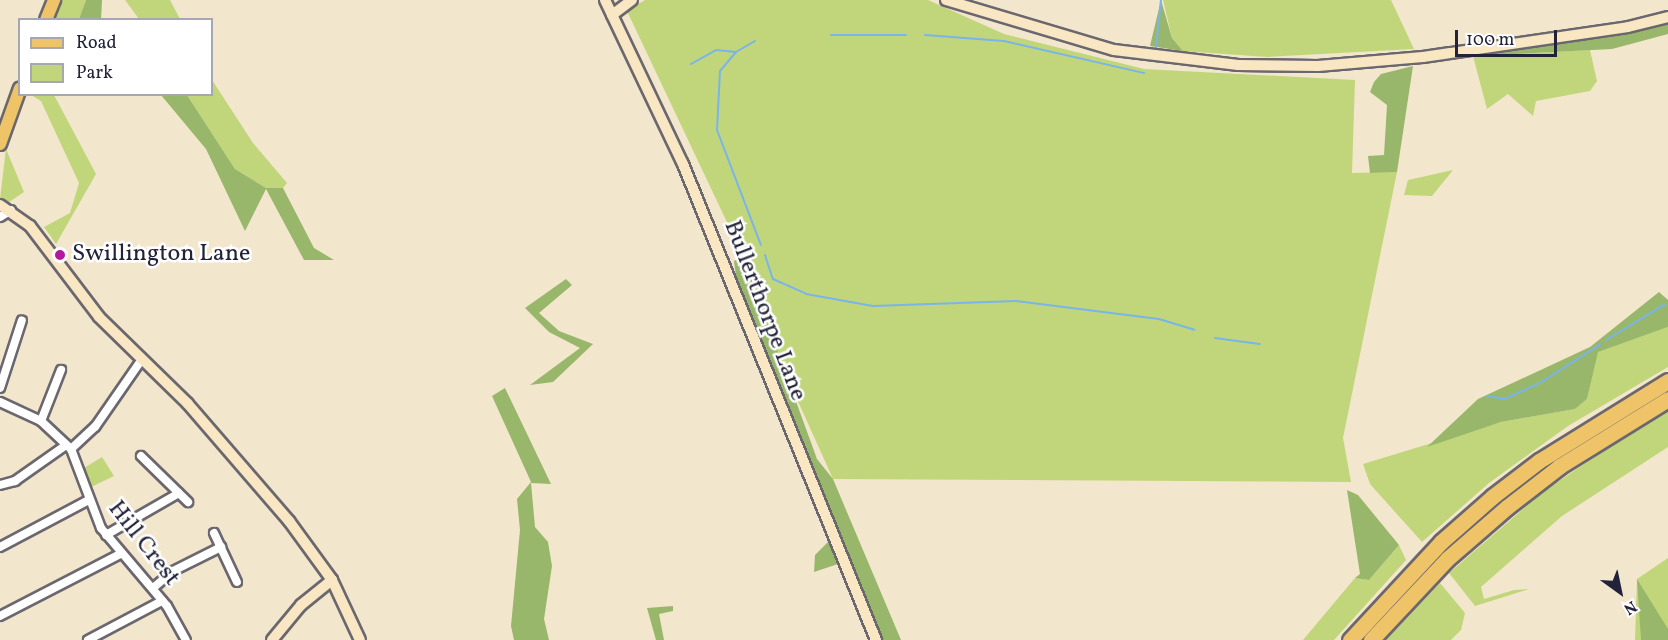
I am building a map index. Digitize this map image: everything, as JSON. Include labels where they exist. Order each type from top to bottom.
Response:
[{"type":"highway","points":[[1350,640],[1434,548],[1492,497],[1539,460],[1668,381]]},
{"type":"highway","points":[[1371,640],[1447,559],[1507,507],[1560,466],[1668,399]]},
{"type":"main road","points":[[47,18],[54,0]]},
{"type":"main road","points":[[0,144],[18,94]]},
{"type":"street","name":"Bullerthorpe Lane","points":[[605,0],[683,164],[876,640]]},
{"type":"street","points":[[612,15],[632,0]]},
{"type":"street","points":[[946,0],[1033,30],[1149,56],[1318,66],[1423,57],[1628,27],[1668,17]]},
{"type":"street","points":[[0,205],[11,210],[30,226],[99,317],[142,359],[290,521],[332,580],[360,640]]},
{"type":"street","points":[[0,217],[11,210]]},
{"type":"street","points":[[0,388],[22,320]]},
{"type":"street","points":[[0,485],[15,482],[95,427],[142,359]]},
{"type":"street","points":[[41,421],[61,370]]},
{"type":"street","name":"Hill Crest","points":[[0,402],[41,421],[68,447],[87,501],[106,535],[120,554],[153,588],[186,640]]},
{"type":"street","points":[[141,456],[188,502]]},
{"type":"street","points":[[106,535],[179,493]]},
{"type":"street","points":[[0,548],[87,501]]},
{"type":"street","points":[[214,533],[237,582]]},
{"type":"street","points":[[153,588],[173,571],[221,546]]},
{"type":"street","points":[[0,616],[120,554]]},
{"type":"street","points":[[272,640],[301,605],[332,580]]},
{"type":"street","points":[[88,640],[162,601]]},
{"type":"street","points":[[13,610],[17,619]]},
{"type":"green space","points":[[62,0],[86,0],[79,18],[55,18]]},
{"type":"green space","points":[[86,0],[102,0],[101,18],[79,18]]},
{"type":"green space","points":[[125,0],[170,0],[179,18],[138,18]]},
{"type":"green space","points":[[645,0],[928,0],[1004,34],[1144,69],[1355,80],[1352,173],[1397,172],[1343,438],[1351,482],[833,479],[788,379],[743,256],[627,11]]},
{"type":"green space","points":[[1161,0],[1172,38],[1183,51],[1150,46]]},
{"type":"green space","points":[[1163,0],[1391,0],[1414,49],[1267,57],[1183,51],[1172,38]]},
{"type":"green space","points":[[1668,20],[1668,34],[1612,49],[1496,55],[1499,49]]},
{"type":"green space","points":[[1499,49],[1497,55],[1590,50],[1597,81],[1590,91],[1536,101],[1533,116],[1508,94],[1487,109],[1473,56]]},
{"type":"green space","points":[[1413,66],[1397,172],[1370,173],[1368,156],[1384,155],[1387,105],[1370,92],[1374,82],[1381,74]]},
{"type":"green space","points":[[213,82],[253,143],[287,183],[283,188],[266,188],[235,169],[188,96],[213,96]]},
{"type":"green space","points":[[33,96],[55,96],[96,174],[56,244],[44,227],[70,213],[79,183],[41,101]]},
{"type":"green space","points":[[162,96],[188,96],[235,169],[266,188],[283,188],[314,248],[334,260],[304,260],[266,189],[245,231],[206,149]]},
{"type":"green space","points":[[6,149],[24,192],[9,202],[0,199]]},
{"type":"green space","points":[[1453,170],[1432,196],[1404,195],[1408,180]]},
{"type":"green space","points":[[743,256],[817,459],[833,479],[901,640],[881,640],[813,478],[736,276],[734,261]]},
{"type":"green space","points":[[566,279],[572,285],[539,313],[559,331],[593,344],[553,382],[530,385],[580,348],[549,332],[525,308]]},
{"type":"green space","points":[[1659,292],[1668,300],[1668,327],[1598,352],[1587,399],[1575,409],[1501,422],[1427,447],[1478,399],[1590,347]]},
{"type":"green space","points":[[1668,327],[1668,367],[1568,426],[1489,483],[1422,542],[1370,484],[1363,464],[1501,422],[1575,409],[1587,399],[1597,352]]},
{"type":"green space","points":[[505,388],[551,484],[531,483],[535,527],[548,542],[552,566],[544,619],[549,640],[514,640],[511,626],[520,530],[517,499],[531,482],[492,396]]},
{"type":"green space","points":[[1668,408],[1668,447],[1562,516],[1481,587],[1484,599],[1514,590],[1529,589],[1475,606],[1449,573],[1544,491]]},
{"type":"green space","points":[[102,457],[114,476],[89,488],[84,468]]},
{"type":"green space","points":[[1347,490],[1358,495],[1399,545],[1369,580],[1355,578],[1360,574]]},
{"type":"green space","points":[[832,538],[841,563],[814,572],[815,555]]},
{"type":"green space","points":[[1399,545],[1406,560],[1334,640],[1303,640],[1355,578],[1369,580]]},
{"type":"green space","points":[[1668,558],[1668,640],[1635,640],[1637,579]]},
{"type":"green space","points":[[1637,579],[1668,629],[1668,640],[1641,640]]},
{"type":"green space","points":[[1440,583],[1465,613],[1461,630],[1451,640],[1386,640]]},
{"type":"green space","points":[[673,606],[673,611],[659,614],[664,640],[656,640],[647,608]]},
{"type":"waterway","points":[[1156,48],[1161,0]]},
{"type":"waterway","points":[[831,35],[906,35]]},
{"type":"waterway","points":[[925,35],[1004,41],[1144,73]]},
{"type":"waterway","points":[[755,41],[736,52],[720,71],[717,130],[761,245]]},
{"type":"waterway","points":[[691,64],[716,50],[736,52]]},
{"type":"waterway","points":[[765,255],[773,279],[806,294],[873,306],[1016,301],[1159,319],[1194,330]]},
{"type":"waterway","points":[[1606,340],[1665,304]]},
{"type":"waterway","points":[[1215,338],[1260,344]]},
{"type":"waterway","points":[[1487,396],[1505,399],[1540,383],[1601,344]]},
{"type":"place","name":"Swillington Lane","points":[[60,255]]}]
